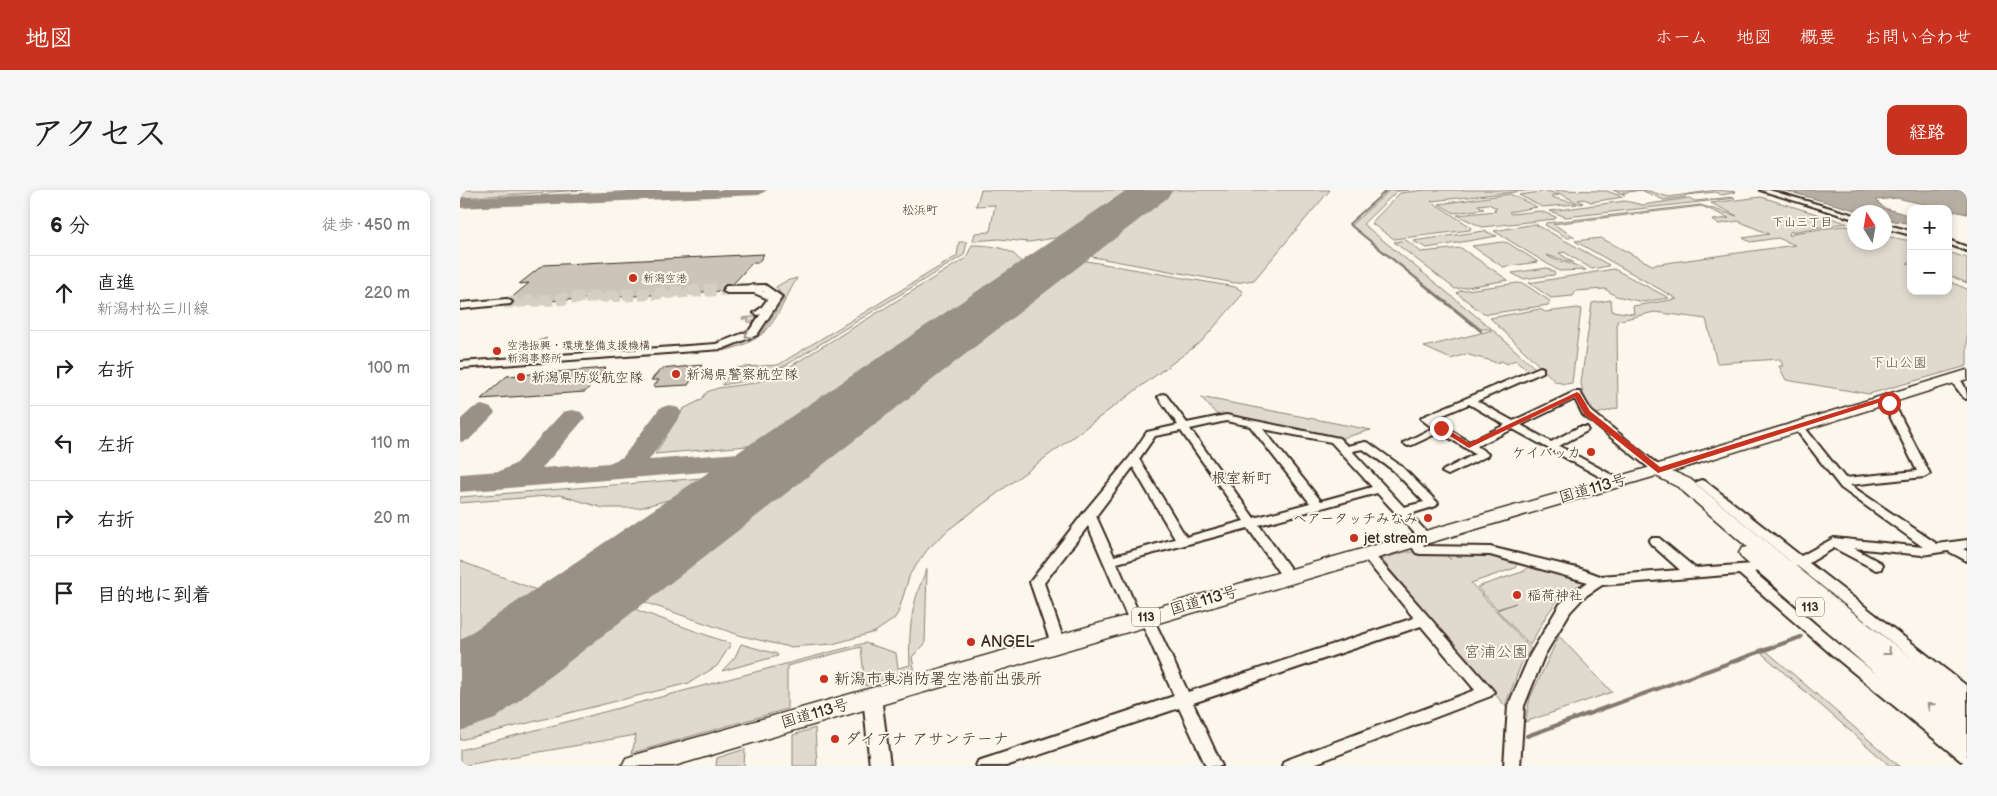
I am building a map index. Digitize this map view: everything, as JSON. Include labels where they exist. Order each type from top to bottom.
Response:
[{"type":"main road","name":"国道113号","points":[[635,766],[1658,470],[1960,376]]},
{"type":"main road","name":"113","points":[[1658,470],[1684,483],[1838,613],[1967,715]]},
{"type":"main road","name":"113","points":[[1658,470],[1670,485],[1967,738]]},
{"type":"street","points":[[1763,190],[1847,214]]},
{"type":"street","points":[[1892,222],[1907,228]]},
{"type":"street","points":[[1892,228],[1907,232]]},
{"type":"street","points":[[1952,244],[1967,249]]},
{"type":"street","points":[[463,365],[676,351],[725,345],[753,333],[776,301],[774,293],[765,288],[728,290]]},
{"type":"street","points":[[728,290],[755,291],[768,296],[770,300],[764,310],[758,313]]},
{"type":"street","points":[[460,307],[506,303]]},
{"type":"street","points":[[1448,472],[1483,454],[1426,419],[1540,370]]},
{"type":"street","points":[[1960,376],[1967,396]]},
{"type":"street","points":[[1469,446],[1511,424],[1577,394],[1587,413],[1658,470]]},
{"type":"street","points":[[1163,397],[1289,577]]},
{"type":"street","points":[[1841,482],[1924,474],[1886,398]]},
{"type":"street","points":[[1470,400],[1617,482]]},
{"type":"street","points":[[1058,644],[1037,582],[1134,459],[1151,434],[1226,418],[1335,440],[1402,512],[1420,540],[1420,550],[1471,550],[1500,553],[1581,574],[1599,581],[1692,572],[1748,569],[1844,656],[1967,756]]},
{"type":"street","points":[[1254,424],[1318,505]]},
{"type":"street","points":[[1798,426],[1841,482],[1935,549]]},
{"type":"street","points":[[1408,443],[1441,428]]},
{"type":"street","points":[[1551,446],[1583,429]]},
{"type":"street","points":[[1344,450],[1365,445],[1397,468],[1432,503],[1402,512]]},
{"type":"street","points":[[1134,459],[1182,541]]},
{"type":"street","points":[[1701,483],[1794,562],[1967,695]]},
{"type":"street","points":[[1110,561],[1381,488]]},
{"type":"street","points":[[1089,514],[1110,561],[1184,699],[1214,766]]},
{"type":"street","points":[[1655,541],[1692,572]]},
{"type":"street","points":[[1834,542],[1876,566]]},
{"type":"street","points":[[1794,562],[1834,542],[1922,552],[1967,544]]},
{"type":"street","points":[[1951,547],[1967,557]]},
{"type":"street","points":[[1290,766],[1486,692],[1368,554]]},
{"type":"street","points":[[1512,766],[1516,706],[1537,654],[1565,608],[1579,594],[1599,581]]},
{"type":"street","points":[[984,766],[1424,620]]},
{"type":"street","points":[[872,697],[880,766]]},
{"type":"green space","points":[[465,190],[583,190],[460,198],[460,193]]},
{"type":"green space","points":[[981,190],[1132,190],[1061,237],[1029,242],[999,239],[973,241],[975,233],[990,232],[995,205],[976,206]]},
{"type":"green space","points":[[1174,190],[1330,190],[1254,280],[1235,283],[1093,257],[1088,254]]},
{"type":"green space","points":[[1390,190],[1409,190],[1397,191],[1363,224],[1492,329],[1481,329],[1351,225]]},
{"type":"green space","points":[[1426,190],[1533,190],[1431,201],[1471,227],[1470,230],[1394,239],[1371,223],[1400,193]]},
{"type":"green space","points":[[1553,190],[1607,191],[1623,197],[1591,202],[1584,199],[1578,200],[1583,203],[1580,204]]},
{"type":"green space","points":[[1613,190],[1641,190],[1622,193],[1625,195]]},
{"type":"green space","points":[[1641,190],[1669,197],[1716,190],[1736,192],[1722,195],[1716,192],[1686,195],[1685,197],[1664,200]]},
{"type":"green space","points":[[1547,191],[1559,195],[1551,196],[1554,198],[1577,204],[1542,207],[1519,195]]},
{"type":"green space","points":[[1510,194],[1537,207],[1509,212],[1511,214],[1540,211],[1556,217],[1555,219],[1482,227],[1457,215],[1496,211],[1494,209],[1497,208],[1488,204],[1478,205],[1484,209],[1454,213],[1439,204]]},
{"type":"green space","name":"下山公園","points":[[1761,197],[1847,223],[1790,232],[1789,235],[1847,226],[1847,250],[1892,250],[1892,237],[1907,240],[1907,295],[1952,295],[1952,283],[1967,289],[1967,366],[1869,394],[1786,380],[1779,366],[1783,366],[1780,359],[1717,363],[1706,319],[1654,312],[1617,321],[1618,408],[1593,415],[1584,399],[1581,383],[1592,303],[1611,300],[1612,311],[1634,314],[1633,306],[1677,299],[1575,241],[1601,238],[1652,265],[1795,245],[1778,238],[1750,242],[1743,238],[1769,234],[1738,221],[1719,224],[1712,220],[1729,218],[1702,206],[1553,224],[1575,237],[1568,238],[1545,225],[1546,223],[1700,205],[1737,216],[1711,203]]},
{"type":"green space","points":[[1689,198],[1695,201],[1735,198],[1566,217],[1550,211],[1625,201],[1643,205]]},
{"type":"green space","points":[[1535,224],[1609,265],[1592,269],[1564,252],[1559,253],[1574,263],[1546,255],[1555,260],[1576,265],[1586,270],[1559,271],[1494,231]]},
{"type":"green space","points":[[1484,231],[1497,236],[1427,248],[1413,241]]},
{"type":"green space","points":[[1406,240],[1421,252],[1461,248],[1508,280],[1455,289],[1394,242]]},
{"type":"green space","points":[[959,242],[967,242],[964,255],[788,364],[762,378],[722,385],[729,375],[725,375],[729,368],[778,365],[957,256]]},
{"type":"green space","points":[[1508,243],[1538,262],[1503,267],[1472,246]]},
{"type":"green space","points":[[972,245],[992,246],[1007,250],[1013,253],[1021,263],[1015,271],[759,445],[655,454],[683,409],[701,400],[707,392],[718,388],[755,383],[781,372],[966,258]]},
{"type":"green space","points":[[1952,253],[1967,258],[1967,283],[1952,277]]},
{"type":"green space","points":[[1081,260],[1235,287],[1242,291],[1242,295],[1202,341],[948,530],[928,549],[910,574],[898,613],[894,619],[875,632],[833,644],[789,647],[742,636],[635,599]]},
{"type":"green space","points":[[1547,268],[1555,273],[1554,275],[1522,279],[1512,273]]},
{"type":"green space","points":[[1614,269],[1669,298],[1643,302],[1616,296],[1605,289],[1576,291],[1573,296],[1551,298],[1529,283]]},
{"type":"green space","points":[[797,278],[777,316],[763,333],[740,346],[723,351],[754,337],[764,330],[784,299],[776,287],[786,281]]},
{"type":"green space","points":[[1518,283],[1524,284],[1550,301],[1548,305],[1488,314],[1481,312],[1457,293],[1459,291]]},
{"type":"green space","points":[[1540,309],[1545,312],[1581,309],[1572,383],[1565,384],[1556,382],[1490,318]]},
{"type":"green space","points":[[760,316],[755,323],[748,330],[753,322],[747,322],[749,319],[742,318]]},
{"type":"green space","points":[[1493,330],[1537,370],[1531,372],[1515,360],[1507,364],[1502,361],[1496,363],[1466,354],[1451,359],[1424,347]]},
{"type":"green space","points":[[746,332],[736,338],[730,340],[740,333]]},
{"type":"green space","points":[[547,338],[544,341],[536,342],[524,353],[531,353],[528,356],[716,343],[718,340],[730,340],[716,345],[512,358],[527,344]]},
{"type":"green space","points":[[1201,397],[1371,430],[1335,440],[1218,416]]},
{"type":"green space","points":[[715,477],[686,495],[639,508],[603,508],[560,495],[460,503],[460,497]]},
{"type":"green space","name":"宮浦公園","points":[[1442,550],[1509,555],[1509,562],[1517,564],[1515,568],[1471,583],[1531,649],[1522,662],[1505,706],[1381,559],[1405,552],[1443,552],[1451,560]]},
{"type":"green space","points":[[460,561],[547,594],[460,653]]},
{"type":"green space","points":[[1533,563],[1586,581],[1586,583],[1560,597],[1546,616],[1530,645],[1497,610],[1516,603],[1497,609],[1477,587],[1525,571]]},
{"type":"green space","points":[[927,569],[925,644],[912,657],[915,672],[865,686],[861,647],[787,666],[787,709],[632,753],[636,735],[460,766],[460,750],[865,643],[896,653],[898,668],[910,665],[912,616],[918,592]]},
{"type":"green space","points":[[1763,574],[1967,748],[1768,585],[1761,575]]},
{"type":"green space","points":[[626,606],[731,644],[717,666],[689,683],[460,740],[460,699],[487,709]]},
{"type":"green space","points":[[1559,636],[1612,692],[1525,722],[1530,698]]},
{"type":"green space","points":[[741,644],[777,654],[778,656],[722,671],[735,657]]},
{"type":"green space","points":[[1763,648],[1899,766],[1890,766],[1758,650]]},
{"type":"green space","points":[[815,728],[817,766],[793,766],[793,735]]},
{"type":"green space","points":[[745,749],[744,766],[716,766],[717,758]]},
{"type":"shaded area","points":[[1783,190],[1967,190],[1967,214],[1952,211],[1952,205],[1928,205],[1897,198],[1876,200],[1881,205],[1847,205],[1847,208]]},
{"type":"shaded area","points":[[1892,210],[1907,215],[1907,223],[1892,220]]},
{"type":"building","name":"新潟空港","points":[[764,254],[758,263],[752,263],[733,284],[725,285],[721,291],[513,303],[510,299],[529,283],[519,284],[543,265]]},
{"type":"building","name":"新潟県警察航空隊","points":[[702,365],[688,385],[653,387],[659,380],[651,380],[661,369]]},
{"type":"building","points":[[606,368],[585,392],[481,399],[507,376]]},
{"type":"waterway","points":[[1387,190],[1349,224],[1424,285]]},
{"type":"waterway","points":[[1423,284],[1481,331]]},
{"type":"waterway","points":[[1527,736],[1801,637]]},
{"type":"taxiway","points":[[460,203],[759,190]]},
{"type":"taxiway","points":[[460,434],[482,413]]},
{"type":"taxiway","points":[[613,471],[633,463],[669,413]]},
{"type":"taxiway","points":[[507,479],[525,470],[572,418]]},
{"type":"taxiway","points":[[613,471],[765,459],[782,455],[809,438]]},
{"type":"taxiway","points":[[460,483],[613,471]]},
{"type":"runway","points":[[460,691],[1153,190]]},
{"type":"tunnel","points":[[507,302],[729,288]]},
{"type":"tunnel","points":[[504,304],[727,291]]},
{"type":"place","name":"新潟空港","points":[[633,278]]},
{"type":"place","name":"空港振興・環境整備支援機構 新潟事務所","points":[[497,351]]},
{"type":"place","name":"新潟県警察航空隊","points":[[676,374]]},
{"type":"place","name":"新潟県防災航空隊","points":[[521,377]]},
{"type":"place","name":"ケイバッカ","points":[[1591,452]]},
{"type":"place","name":"ヘアータッチみなみ","points":[[1428,518]]},
{"type":"place","name":"jet stream","points":[[1354,538]]},
{"type":"place","name":"稲荷神社","points":[[1517,595]]},
{"type":"place","name":"ANGEL","points":[[971,642]]},
{"type":"place","name":"新潟市東消防署空港前出張所","points":[[824,679]]},
{"type":"place","name":"ダイアナ アサンテーナ","points":[[835,739]]},
{"type":"district","name":"松浜町","points":[[920,210]]},
{"type":"district","name":"下山三丁目","points":[[1802,222]]},
{"type":"district","name":"根室新町","points":[[1241,478]]},
{"type":"route","points":[[1441,428],[1469,446],[1511,424],[1577,394],[1587,413],[1658,470],[1886,398],[1889,403]]}]
